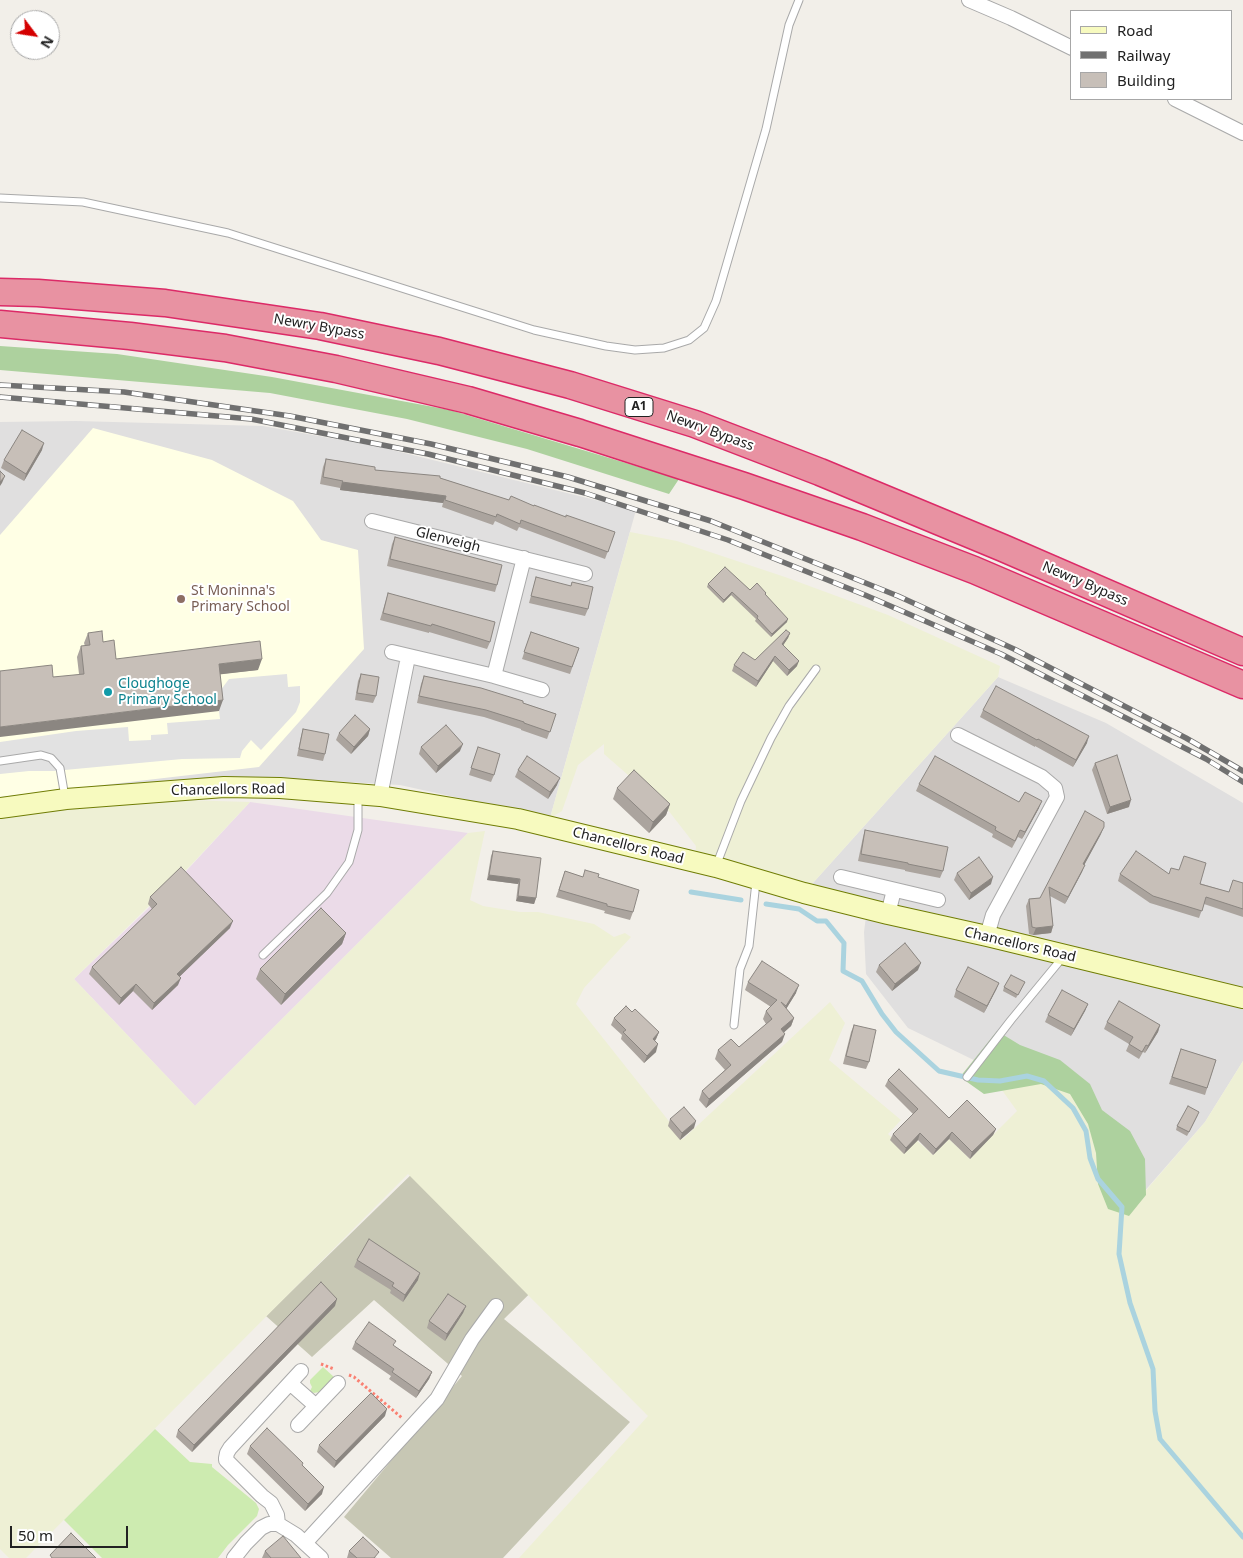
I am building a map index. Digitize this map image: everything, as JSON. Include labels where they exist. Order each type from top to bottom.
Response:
[{"type":"highway","name":"Newry Bypass","points":[[0,292],[38,293],[165,303],[320,326],[439,350],[570,385],[695,424],[820,472],[1003,548],[1243,652]]},
{"type":"highway","points":[[0,324],[130,336],[225,348],[336,369],[468,400],[570,430],[744,486],[862,527],[974,570],[1243,685]]},
{"type":"street","points":[[969,0],[1070,47]]},
{"type":"street","points":[[1177,100],[1243,133]]},
{"type":"street","name":"Glenveigh","points":[[372,521],[585,574]]},
{"type":"street","points":[[494,676],[524,558]]},
{"type":"street","points":[[392,652],[494,676],[542,690]]},
{"type":"street","points":[[380,796],[408,657]]},
{"type":"street","points":[[958,735],[1042,777],[1055,788],[1057,797],[993,915],[987,936]]},
{"type":"street","name":"Chancellors Road","points":[[0,808],[66,799],[224,788],[280,788],[380,796],[518,819],[716,867],[888,914],[1243,998]]},
{"type":"street","points":[[841,877],[938,900]]},
{"type":"street","points":[[888,914],[894,890]]},
{"type":"street","points":[[305,1543],[437,1399],[472,1339],[496,1306]]},
{"type":"street","points":[[278,1524],[272,1502],[262,1496],[226,1458],[230,1448],[301,1371]]},
{"type":"street","points":[[298,1425],[340,1376]]},
{"type":"street","points":[[290,1383],[316,1406]]},
{"type":"street","points":[[234,1558],[261,1528],[269,1524],[278,1524],[296,1535],[321,1558]]},
{"type":"lane","points":[[0,198],[83,202],[228,233],[534,330],[606,346],[635,350],[664,348],[690,340],[704,328],[716,301],[766,129],[789,25],[798,0]]},
{"type":"lane","points":[[716,867],[740,802],[771,738],[789,706],[816,669]]},
{"type":"lane","points":[[0,761],[41,755],[51,758],[60,768],[66,799]]},
{"type":"lane","points":[[264,955],[327,893],[349,862],[358,830],[358,794]]},
{"type":"lane","points":[[734,1025],[740,969],[748,946],[756,879]]},
{"type":"lane","points":[[966,1077],[1065,955]]},
{"type":"path","points":[[321,1364],[340,1376],[354,1377],[412,1427]]},
{"type":"shaded area","points":[[76,421],[263,426],[380,447],[636,510],[550,818],[400,785],[261,777],[139,785],[0,800],[0,422]]},
{"type":"shaded area","name":"St Moninna's Primary School","points":[[93,428],[212,460],[293,501],[321,540],[358,550],[364,649],[259,767],[0,797],[0,535]]},
{"type":"shaded area","points":[[630,532],[677,541],[785,577],[888,615],[1000,666],[998,677],[804,893],[695,857],[696,846],[668,810],[604,754],[604,744],[578,765],[562,811],[550,818]]},
{"type":"shaded area","points":[[287,674],[288,687],[300,686],[300,702],[296,712],[261,750],[251,740],[242,751],[240,758],[182,759],[0,774],[0,742],[76,731],[128,727],[129,741],[151,740],[151,735],[168,734],[167,723],[220,719],[217,695],[229,679]]},
{"type":"shaded area","points":[[998,677],[1106,723],[1243,803],[1243,1061],[1205,1122],[1135,1202],[984,1065],[908,1028],[866,974],[864,932],[867,909],[804,893]]},
{"type":"shaded area","points":[[182,800],[250,802],[191,865],[74,979],[195,1106],[468,833],[485,831],[470,900],[483,906],[520,912],[538,912],[594,924],[614,937],[625,933],[631,937],[584,988],[576,1004],[683,1139],[830,1002],[845,1023],[829,1060],[901,1120],[888,1134],[904,1149],[914,1138],[933,1155],[949,1139],[970,1159],[1017,1111],[984,1065],[1069,1083],[1136,1202],[1205,1122],[1243,1061],[1243,1558],[519,1558],[648,1416],[408,1174],[26,1558],[9,1558],[0,1549],[0,818],[92,805]]},
{"type":"shaded area","points":[[250,802],[468,833],[195,1106],[74,979],[177,881]]},
{"type":"shaded area","points":[[570,1020],[672,1153],[504,1319],[630,1422],[503,1558],[391,1558],[344,1517],[462,1376],[374,1300],[312,1357],[266,1316]]},
{"type":"green space","points":[[0,346],[117,354],[272,377],[450,410],[679,479],[669,494],[527,449],[407,419],[270,393],[0,370]]},
{"type":"green space","points":[[997,1031],[1020,1045],[1060,1060],[1090,1084],[1102,1110],[1130,1131],[1145,1159],[1146,1195],[1129,1216],[1108,1209],[1098,1184],[1096,1153],[1088,1124],[1070,1094],[1041,1084],[984,1094],[960,1077]]},
{"type":"green space","points":[[323,1367],[334,1377],[319,1392],[314,1393],[310,1391],[312,1387],[310,1380]]},
{"type":"green space","points":[[155,1429],[190,1462],[212,1464],[212,1467],[256,1503],[259,1509],[257,1516],[228,1545],[218,1558],[102,1558],[64,1520]]},
{"type":"building","points":[[22,430],[44,443],[26,474],[4,460]]},
{"type":"building","points":[[326,459],[375,467],[375,470],[440,476],[440,478],[509,500],[511,496],[534,506],[615,532],[608,552],[521,520],[520,524],[497,514],[496,517],[445,500],[446,496],[342,482],[323,477]]},
{"type":"building","points":[[0,471],[5,476],[0,482]]},
{"type":"building","points":[[395,537],[502,565],[497,585],[390,559]]},
{"type":"building","points":[[725,567],[750,590],[757,583],[788,619],[772,634],[757,618],[758,616],[732,592],[724,600],[708,584]]},
{"type":"building","points":[[536,577],[571,586],[572,582],[593,587],[588,609],[531,596]]},
{"type":"building","points":[[388,593],[495,622],[490,642],[432,624],[431,626],[383,613]]},
{"type":"building","points":[[786,630],[790,633],[782,644],[799,661],[789,670],[775,656],[758,681],[734,665],[743,652],[755,660]]},
{"type":"building","name":"Cloughoge Primary School","points":[[102,631],[103,642],[114,640],[116,659],[260,641],[262,659],[219,664],[223,700],[0,727],[0,671],[52,665],[53,677],[84,674],[81,646],[90,645],[88,633]]},
{"type":"building","points":[[531,632],[579,648],[572,667],[524,652]]},
{"type":"building","points":[[361,674],[379,677],[376,696],[357,693]]},
{"type":"building","points":[[424,676],[481,688],[556,714],[550,732],[486,710],[419,696]]},
{"type":"building","points":[[996,686],[1089,736],[1076,760],[983,710]]},
{"type":"building","points":[[355,715],[370,729],[354,747],[339,733]]},
{"type":"building","points":[[446,725],[463,744],[438,766],[421,747]]},
{"type":"building","points":[[303,729],[329,734],[325,754],[299,749]]},
{"type":"building","points":[[478,747],[500,754],[494,775],[471,768]]},
{"type":"building","points":[[1117,755],[1131,800],[1110,807],[1095,763]]},
{"type":"building","points":[[527,756],[560,778],[550,792],[518,770]]},
{"type":"building","points":[[935,756],[1019,802],[1025,792],[1042,801],[1025,832],[1020,830],[1015,841],[995,830],[996,827],[919,784]]},
{"type":"building","points":[[634,770],[670,804],[653,822],[617,788]]},
{"type":"building","points":[[1085,811],[1104,822],[1104,827],[1083,864],[1085,865],[1068,897],[1049,887],[1053,926],[1032,927],[1029,899],[1040,898]]},
{"type":"building","points":[[865,830],[948,847],[943,871],[861,854]]},
{"type":"building","points":[[493,851],[541,858],[536,898],[518,896],[520,879],[489,875]]},
{"type":"building","points":[[1136,851],[1169,874],[1171,868],[1179,870],[1184,856],[1206,863],[1200,884],[1229,892],[1233,880],[1243,883],[1243,909],[1206,897],[1202,911],[1153,896],[1120,874]]},
{"type":"building","points":[[979,857],[993,877],[971,893],[957,873]]},
{"type":"building","points":[[181,867],[233,921],[177,974],[181,978],[154,1003],[136,984],[121,998],[92,967],[157,904],[150,897]]},
{"type":"building","points":[[585,870],[599,874],[598,877],[639,890],[633,912],[607,906],[607,904],[559,890],[565,871],[583,877]]},
{"type":"building","points":[[321,908],[346,933],[285,994],[260,969]]},
{"type":"building","points":[[905,943],[921,963],[895,984],[879,965]]},
{"type":"building","points":[[762,961],[799,985],[786,1006],[781,1002],[794,1018],[781,1029],[785,1034],[709,1099],[702,1091],[731,1065],[718,1050],[731,1039],[739,1047],[772,1019],[766,1011],[777,1000],[748,982]]},
{"type":"building","points":[[968,967],[999,983],[987,1006],[956,990]]},
{"type":"building","points":[[1011,975],[1025,982],[1018,995],[1004,987]]},
{"type":"building","points":[[1062,990],[1088,1004],[1074,1029],[1048,1015]]},
{"type":"building","points":[[1119,1001],[1160,1025],[1148,1046],[1146,1045],[1142,1052],[1129,1044],[1133,1037],[1107,1022]]},
{"type":"building","points":[[626,1006],[632,1012],[635,1009],[659,1032],[653,1039],[658,1044],[647,1056],[623,1032],[626,1030],[614,1018]]},
{"type":"building","points":[[854,1025],[876,1030],[869,1062],[846,1056]]},
{"type":"building","points":[[1181,1049],[1216,1060],[1207,1088],[1172,1077]]},
{"type":"building","points":[[899,1069],[949,1118],[967,1100],[996,1129],[972,1152],[952,1132],[936,1149],[920,1133],[906,1148],[893,1134],[918,1109],[888,1080]]},
{"type":"building","points":[[1188,1106],[1199,1112],[1189,1132],[1177,1126]]},
{"type":"building","points":[[684,1107],[696,1121],[682,1133],[670,1119]]},
{"type":"building","points":[[369,1239],[420,1273],[405,1295],[392,1286],[394,1283],[357,1260]]},
{"type":"building","points":[[321,1282],[337,1299],[194,1445],[178,1430]]},
{"type":"building","points":[[448,1294],[466,1306],[447,1334],[429,1321]]},
{"type":"building","points":[[369,1322],[396,1341],[393,1345],[432,1372],[419,1391],[392,1372],[394,1369],[355,1342]]},
{"type":"building","points":[[371,1393],[387,1409],[336,1461],[319,1445]]},
{"type":"building","points":[[267,1428],[303,1463],[302,1465],[324,1487],[308,1504],[250,1446]]},
{"type":"building","points":[[71,1533],[96,1558],[52,1558],[50,1555]]},
{"type":"building","points":[[283,1536],[301,1558],[271,1558],[265,1551]]},
{"type":"building","points":[[363,1537],[379,1552],[374,1558],[357,1558],[349,1551]]},
{"type":"waterway","points":[[691,892],[741,900]]},
{"type":"waterway","points":[[766,904],[799,909],[817,921],[826,921],[844,943],[843,971],[862,981],[882,1014],[896,1032],[939,1071],[978,1080],[1000,1081],[1027,1076],[1044,1081],[1073,1108],[1086,1131],[1090,1158],[1098,1179],[1122,1207],[1119,1254],[1130,1303],[1153,1369],[1155,1411],[1160,1439],[1243,1537]]},
{"type":"railway","points":[[0,385],[124,392],[290,416],[431,444],[568,477],[711,521],[898,596],[1014,649],[1186,738],[1243,771]]},
{"type":"railway","points":[[0,397],[251,419],[428,454],[585,493],[728,540],[865,595],[1001,654],[1206,759],[1243,782]]},
{"type":"place","name":"St Moninna's Primary School","points":[[181,599]]},
{"type":"place","name":"Cloughoge Primary School","points":[[108,692]]}]
